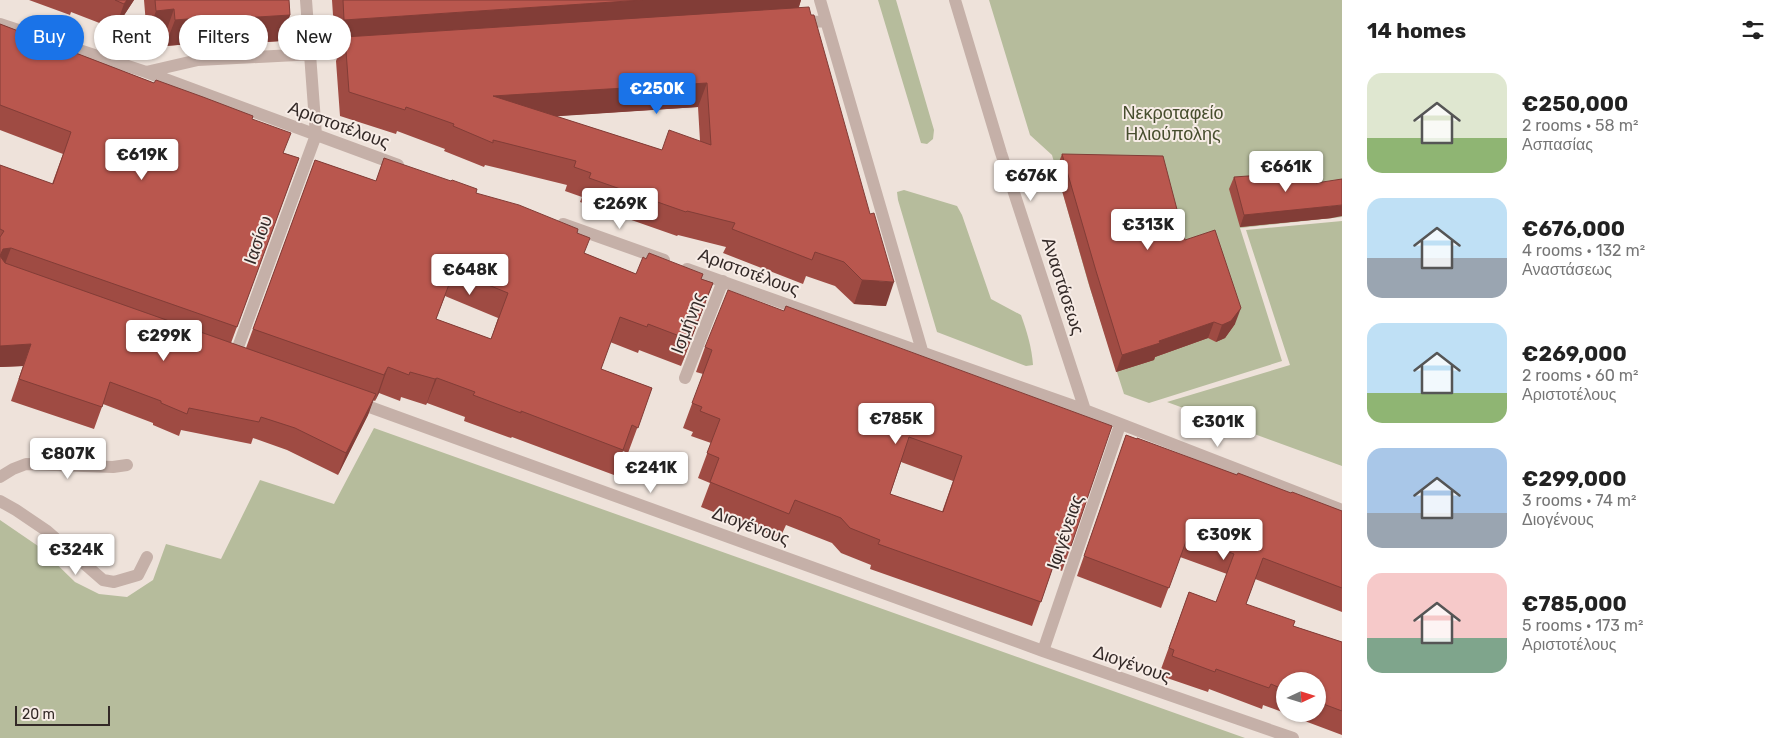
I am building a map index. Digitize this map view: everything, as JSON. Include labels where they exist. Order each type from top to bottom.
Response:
[{"type":"street","points":[[306,0],[307,15]]},
{"type":"street","points":[[820,0],[923,354]]},
{"type":"street","name":"Αναστάσεως","points":[[954,0],[1001,153],[1085,410]]},
{"type":"street","points":[[787,24],[826,21]]},
{"type":"street","name":"Αριστοτέλους","points":[[0,24],[146,72],[408,169]]},
{"type":"street","points":[[351,52],[369,51]]},
{"type":"street","points":[[146,72],[198,60],[278,56]]},
{"type":"street","points":[[310,60],[316,135]]},
{"type":"street","name":"Ιασίου","points":[[234,358],[316,135]]},
{"type":"street","name":"Αριστοτέλους","points":[[547,218],[923,354],[1085,410],[1342,510]]},
{"type":"street","name":"Ισμήνης","points":[[685,378],[723,282]]},
{"type":"street","name":"Διογένους","points":[[344,398],[1043,651],[1293,738]]},
{"type":"street","name":"Ιφιγένειας","points":[[1043,651],[1120,425]]},
{"type":"street","points":[[0,477],[26,464],[113,467],[127,465]]},
{"type":"street","points":[[0,501],[47,531],[103,580],[114,582],[138,575],[147,557]]},
{"type":"green space","points":[[878,0],[896,0],[934,130],[933,139],[927,144],[921,143]]},
{"type":"green space","name":"Νεκροταφείο Ηλιούπολης","points":[[989,0],[1342,0],[1342,217],[1240,228],[1282,361],[1149,403],[1124,394],[1088,282],[1052,155],[1030,135]]},
{"type":"green space","points":[[904,190],[957,206],[962,215],[991,299],[1021,315],[1032,352],[1033,365],[1026,366],[937,332],[898,200],[897,192]]},
{"type":"green space","points":[[1342,221],[1342,466],[1167,402],[1290,365],[1246,230]]},
{"type":"green space","points":[[374,428],[1245,738],[0,738],[0,520],[38,546],[75,582],[99,594],[127,597],[153,580],[166,544],[221,559],[260,480],[334,504]]},
{"type":"building","points":[[115,0],[127,0],[124,4]]},
{"type":"building","points":[[155,0],[289,0],[290,15],[179,15],[179,20],[175,20],[174,9],[156,11]]},
{"type":"building","points":[[343,0],[643,0],[351,20],[351,15],[344,15]]},
{"type":"building","points":[[809,7],[811,15],[814,15],[870,214],[874,213],[894,282],[862,280],[844,262],[815,252],[812,260],[732,229],[735,223],[686,212],[589,178],[591,173],[574,167],[576,161],[493,140],[493,143],[453,126],[454,124],[406,107],[405,110],[349,92],[347,60],[351,60],[351,37]],"holes":[[[707,83],[711,145],[669,130],[662,150],[493,96]]]},
{"type":"building","points":[[0,24],[15,30],[15,60],[84,60],[84,56],[154,83],[156,80],[203,97],[253,116],[252,119],[291,133],[283,153],[299,158],[237,327],[11,248],[3,249],[0,256],[0,237],[4,231],[0,229],[0,165],[53,184],[71,132],[0,105]]},
{"type":"building","points":[[1062,154],[1163,156],[1185,240],[1215,230],[1241,308],[1231,321],[1222,325],[1214,322],[1159,341],[1160,343],[1122,355]]},
{"type":"building","points":[[384,158],[477,189],[476,193],[519,205],[578,229],[577,233],[590,238],[584,253],[636,274],[643,257],[646,259],[649,253],[703,274],[701,279],[713,283],[690,340],[648,324],[647,327],[620,317],[601,369],[652,388],[638,428],[632,425],[623,450],[521,411],[521,413],[473,395],[475,392],[437,378],[410,372],[409,375],[388,367],[384,375],[253,329],[315,160],[376,181]],"holes":[[[454,271],[508,293],[491,339],[436,319]]]},
{"type":"building","points":[[1306,172],[1316,183],[1342,179],[1342,205],[1244,215],[1234,177]]},
{"type":"building","points":[[0,256],[5,263],[376,394],[346,453],[295,428],[261,417],[259,422],[189,408],[187,414],[161,403],[161,401],[110,382],[102,407],[19,379],[31,344],[0,346]]},
{"type":"building","points":[[728,290],[784,311],[786,306],[1112,426],[1071,546],[1061,543],[1041,602],[878,544],[880,540],[850,528],[841,518],[795,500],[789,514],[710,482],[719,458],[707,453],[720,419],[700,411],[702,407],[692,403],[712,350],[705,347]],"holes":[[[909,437],[962,456],[943,512],[890,494]]]},
{"type":"building","points":[[1126,435],[1342,511],[1342,588],[1263,558],[1246,604],[1295,621],[1293,626],[1342,642],[1342,711],[1326,705],[1326,672],[1276,672],[1276,686],[1271,684],[1269,688],[1216,669],[1215,672],[1172,656],[1174,650],[1169,648],[1189,592],[1216,602],[1234,554],[1188,536],[1169,588],[1084,556]]}]
